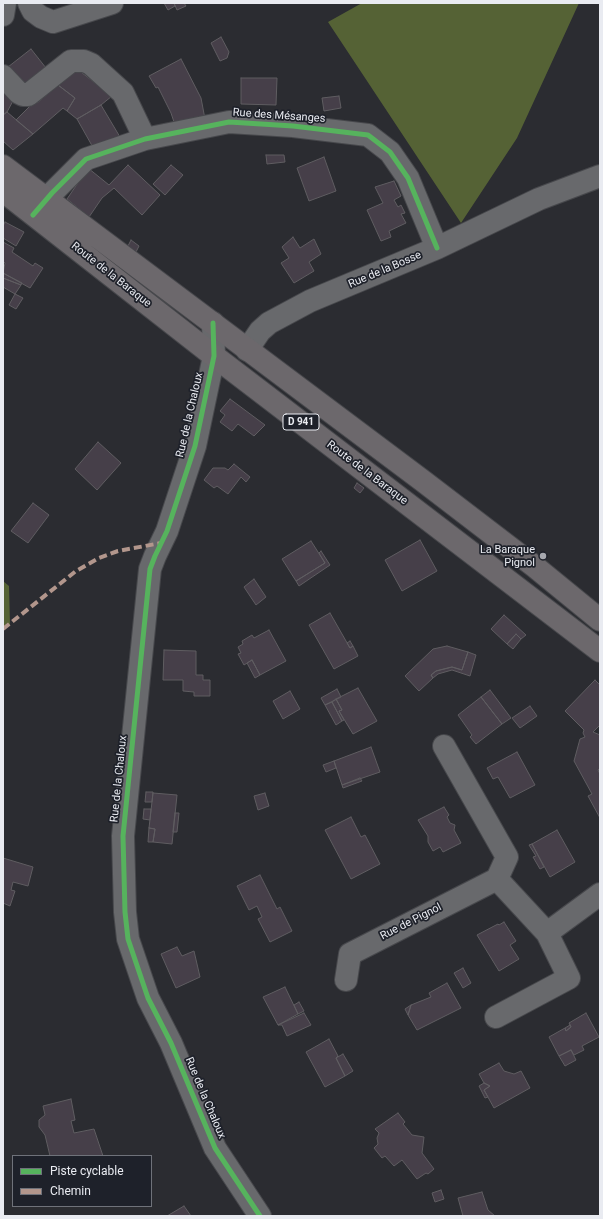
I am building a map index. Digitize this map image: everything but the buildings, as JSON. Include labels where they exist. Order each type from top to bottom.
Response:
[{"type":"main road","name":"D 941","points":[[3,166],[40,207]]},
{"type":"main road","name":"Route de la Baraque","points":[[3,178],[100,252],[131,261],[534,566],[600,620]]},
{"type":"main road","name":"Route de la Baraque","points":[[3,191],[40,207],[214,356],[600,651]]},
{"type":"street","points":[[3,15],[5,3]]},
{"type":"street","points":[[29,3],[33,10],[41,18],[52,22],[112,3]]},
{"type":"street","points":[[3,76],[18,93],[28,95],[71,61],[84,60],[91,64],[123,93],[145,139]]},
{"type":"street","name":"Rue des Mésanges","points":[[40,207],[86,159],[145,139],[229,122],[293,126],[368,135],[390,152],[408,178],[437,248]]},
{"type":"street","name":"Rue de la Bosse","points":[[248,350],[260,331],[269,324],[310,301],[437,248],[538,199],[600,176]]},
{"type":"street","name":"Rue de la Chaloux","points":[[213,323],[214,356],[196,446],[167,531],[150,569],[123,836],[125,912],[128,939],[148,998],[171,1044],[215,1148],[260,1216]]},
{"type":"street","points":[[444,746],[507,857],[497,878],[547,933],[569,978],[496,1017]]},
{"type":"street","name":"Rue de Pignol","points":[[346,980],[350,954],[497,878]]},
{"type":"street","points":[[547,933],[600,894]]},
{"type":"green space","points":[[362,3],[579,3],[517,138],[461,223],[328,22]]},
{"type":"green space","points":[[3,581],[9,586],[10,625],[3,628]]},
{"type":"marked path","points":[[3,629],[76,571],[99,558],[118,551],[161,543]]},
{"type":"cycle path","points":[[33,215],[52,193],[86,159],[145,139],[229,122],[293,126],[368,135],[390,152],[408,178],[437,248]]},
{"type":"cycle path","points":[[213,323],[214,356],[195,446],[167,531],[150,569],[123,836],[125,912],[128,939],[148,998],[171,1043],[215,1148],[260,1216]]},
{"type":"place","name":"La Baraque Pignol","points":[[543,556]]}]
